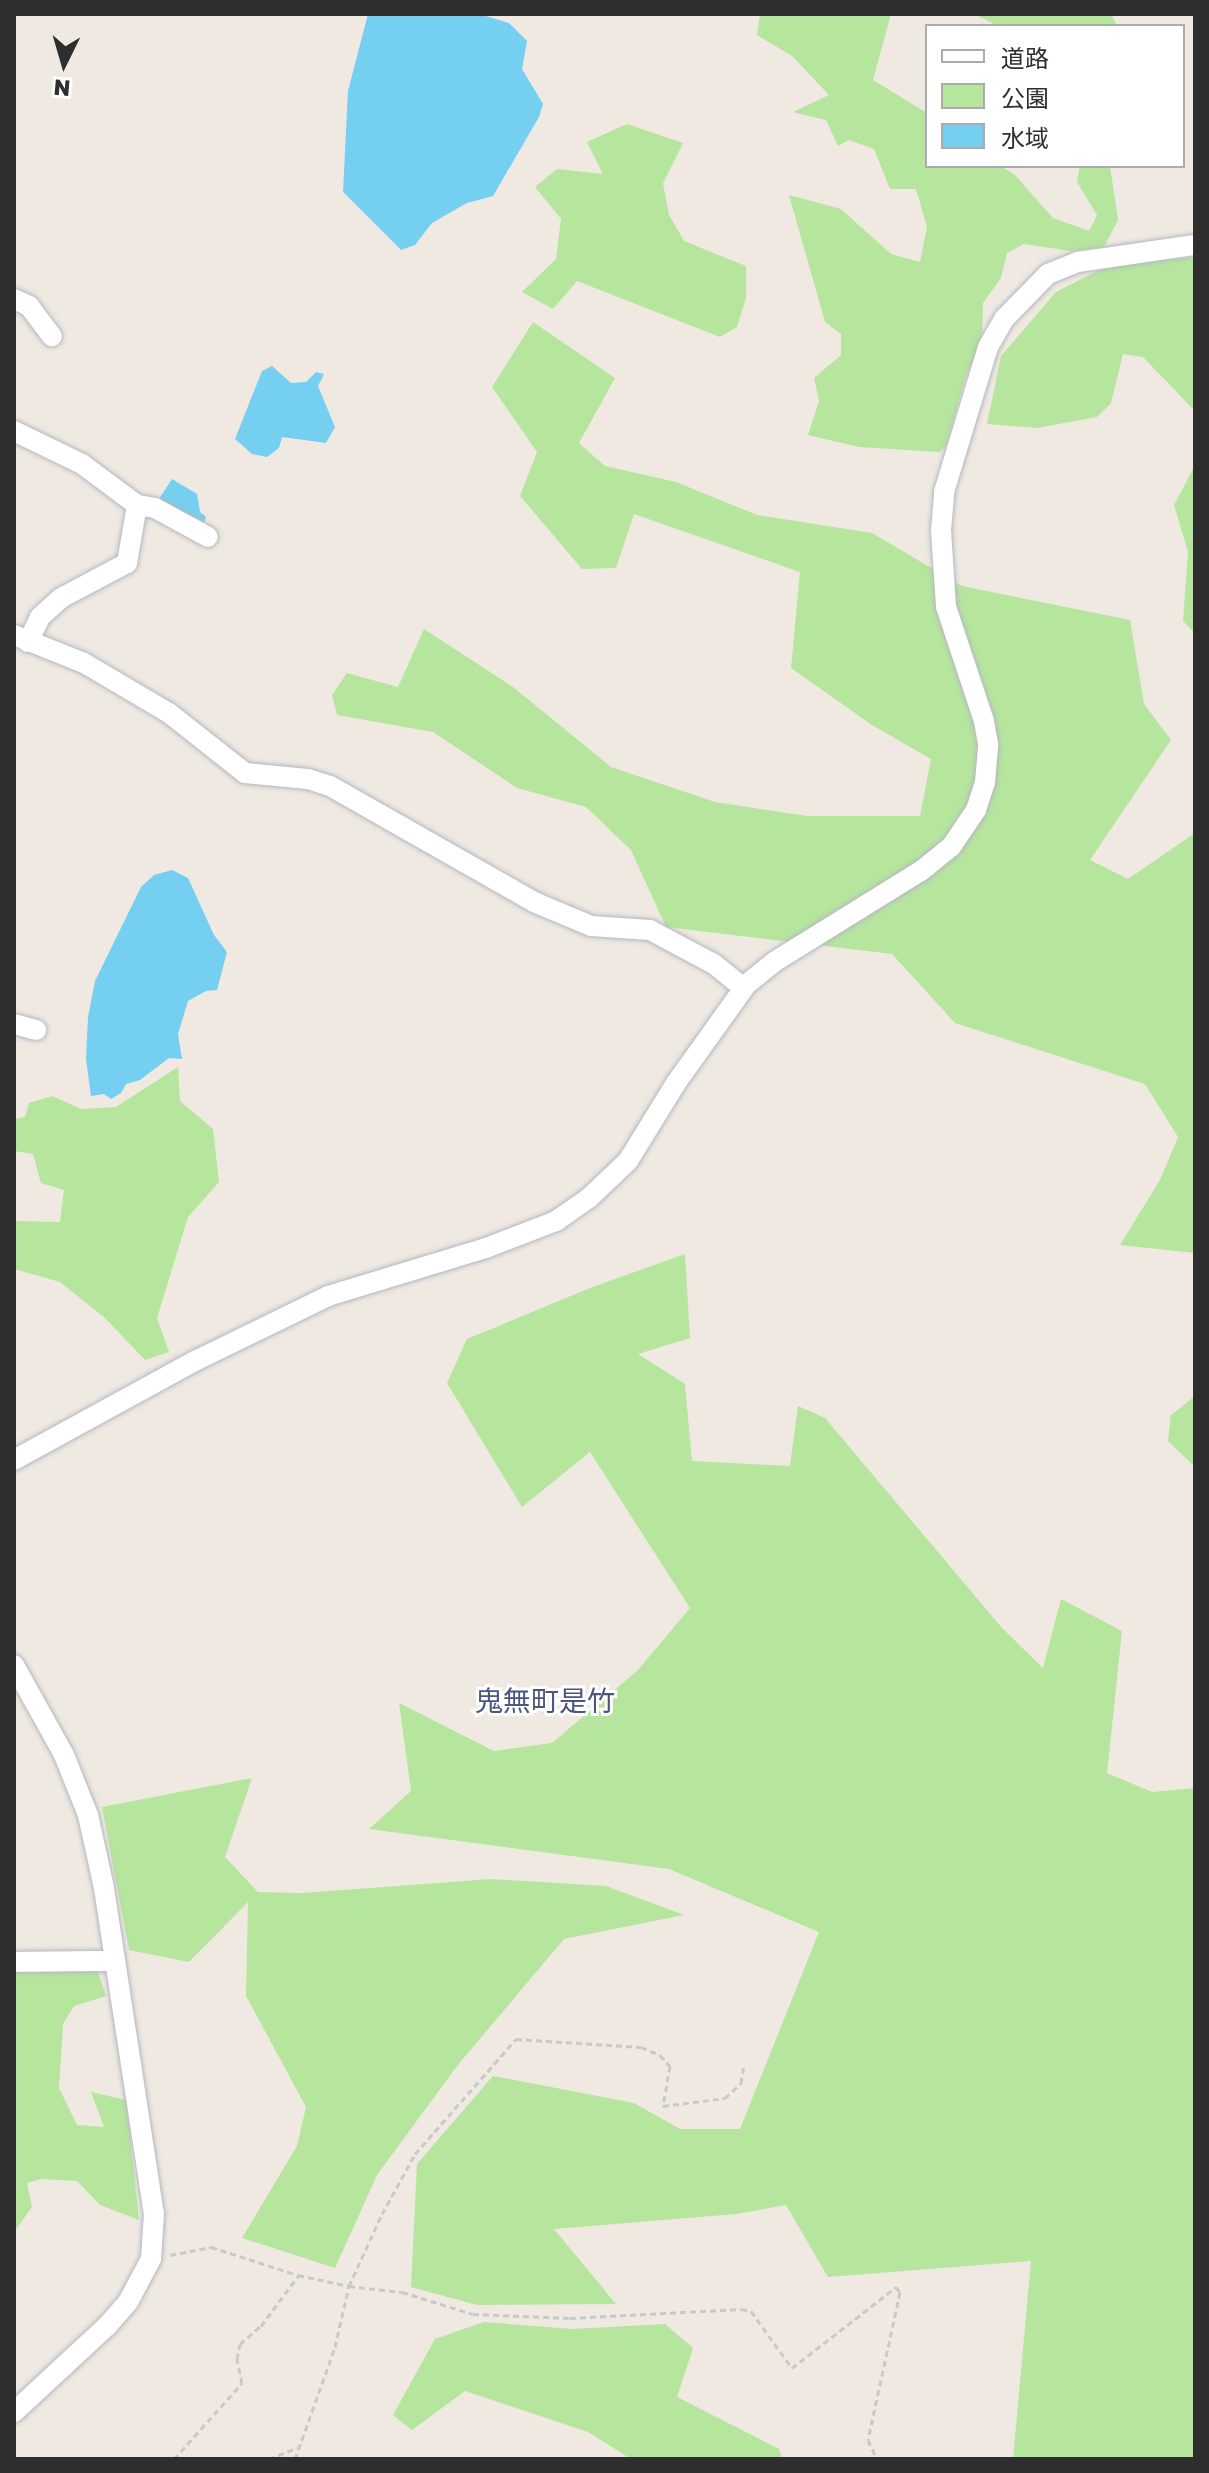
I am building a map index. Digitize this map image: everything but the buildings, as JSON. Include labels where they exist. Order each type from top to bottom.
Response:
[{"type":"street","points":[[14,1460],[195,1361],[328,1296],[486,1248],[556,1221],[589,1198],[628,1161],[676,1083],[744,988],[774,962],[921,871],[951,847],[976,810],[985,782],[988,744],[984,721],[946,607],[941,530],[944,492],[988,347],[1005,318],[1029,289],[1058,270],[1078,262],[1195,245]]},
{"type":"street","points":[[14,299],[29,306],[52,336]]},
{"type":"street","points":[[14,431],[82,464],[137,505],[155,508],[208,537]]},
{"type":"street","points":[[137,505],[127,563],[61,598],[21,638],[84,663],[169,713],[245,773],[308,779],[330,786],[534,902],[591,926],[650,930],[714,964],[744,988]]},
{"type":"street","points":[[14,1024],[36,1030]]},
{"type":"street","points":[[14,1665],[64,1755],[88,1815],[115,1961],[154,2213],[151,2259],[128,2302],[107,2326],[14,2412]]},
{"type":"street","points":[[14,1962],[115,1961]]},
{"type":"path","points":[[295,2459],[335,2347],[349,2286],[415,2154],[516,2039],[641,2047],[660,2055],[670,2066],[663,2106],[725,2098],[741,2083],[744,2063]]},
{"type":"path","points":[[151,2259],[211,2247],[298,2275],[349,2286],[402,2292],[473,2314],[570,2318],[741,2309],[751,2311],[792,2368],[896,2287],[900,2292],[868,2440],[877,2459]]},
{"type":"path","points":[[174,2459],[242,2383],[237,2359],[240,2344],[261,2326],[298,2275]]},
{"type":"path","points":[[269,2459],[298,2447]]},
{"type":"green space","points":[[760,14],[891,14],[873,80],[925,112],[925,168],[1004,168],[1015,175],[1053,218],[1089,231],[1097,215],[1077,182],[1080,168],[1110,168],[1118,220],[1104,247],[1071,251],[1024,244],[1007,253],[1001,278],[983,303],[982,339],[965,379],[946,446],[939,452],[859,447],[808,435],[819,401],[814,378],[841,355],[841,334],[825,322],[789,195],[841,209],[891,254],[920,262],[927,227],[916,189],[890,189],[874,149],[849,140],[838,146],[826,120],[793,112],[829,95],[792,56],[757,35]]},
{"type":"green space","points":[[974,14],[1111,14],[1116,24],[994,24]]},
{"type":"green space","points":[[627,124],[683,143],[663,183],[669,215],[684,241],[746,266],[746,298],[737,327],[720,337],[577,281],[553,309],[522,292],[556,259],[561,219],[535,187],[557,169],[603,174],[587,142]]},
{"type":"green space","points":[[1195,257],[1195,411],[1143,357],[1123,354],[1111,403],[1097,417],[1037,428],[987,424],[1001,356],[1056,292],[1107,266]]},
{"type":"green space","points":[[533,322],[615,378],[579,443],[605,466],[676,482],[757,515],[872,533],[962,586],[1130,620],[1144,704],[1171,740],[1090,860],[1128,879],[1195,833],[1195,1253],[1120,1245],[1160,1180],[1178,1137],[1145,1084],[955,1023],[892,954],[666,927],[631,850],[586,807],[517,788],[433,732],[337,715],[332,695],[347,673],[398,687],[424,629],[513,687],[611,767],[715,802],[807,816],[920,816],[931,759],[872,725],[791,668],[800,572],[634,514],[616,568],[582,569],[520,496],[537,452],[492,387]]},
{"type":"green space","points":[[1195,465],[1195,633],[1183,621],[1188,552],[1174,505]]},
{"type":"green space","points":[[178,1067],[180,1101],[213,1129],[219,1182],[188,1217],[157,1318],[169,1352],[145,1360],[105,1318],[60,1282],[14,1269],[14,1221],[60,1222],[64,1190],[41,1183],[33,1154],[14,1151],[14,1119],[25,1117],[29,1103],[52,1096],[81,1109],[116,1107]]},
{"type":"green space","points":[[685,1254],[690,1338],[638,1354],[685,1384],[692,1461],[790,1466],[798,1406],[825,1418],[1002,1628],[1043,1668],[1061,1599],[1122,1631],[1107,1773],[1152,1792],[1195,1788],[1195,2459],[1013,2459],[1031,2261],[828,2277],[786,2205],[736,2214],[554,2229],[616,2304],[477,2305],[411,2287],[417,2164],[493,2076],[634,2103],[680,2129],[740,2129],[819,1932],[669,1869],[369,1829],[411,1791],[399,1703],[494,1751],[552,1743],[637,1671],[690,1608],[590,1452],[522,1507],[447,1383],[467,1339],[590,1288]]},
{"type":"green space","points":[[1195,1396],[1195,1467],[1168,1441],[1171,1415]]},
{"type":"green space","points":[[252,1778],[225,1857],[258,1892],[303,1893],[491,1879],[606,1886],[684,1915],[564,1939],[457,2066],[377,2175],[335,2268],[242,2238],[297,2146],[306,2107],[246,1996],[248,1902],[189,1962],[129,1950],[102,1807]]},
{"type":"green space","points":[[96,1966],[106,1996],[74,2006],[63,2024],[59,2088],[77,2125],[104,2127],[91,2092],[126,2100],[139,2220],[100,2205],[77,2181],[41,2179],[27,2183],[32,2207],[14,2232],[14,1967]]},
{"type":"green space","points":[[484,2322],[573,2329],[665,2324],[693,2348],[677,2397],[779,2449],[782,2459],[631,2459],[588,2432],[465,2391],[412,2430],[393,2415],[435,2339]]},
{"type":"water","points":[[368,14],[479,14],[509,23],[527,41],[522,69],[543,104],[539,117],[493,196],[467,203],[432,223],[415,245],[401,250],[343,192],[348,91]]},
{"type":"water","points":[[272,366],[291,383],[306,382],[316,372],[324,374],[318,386],[335,427],[326,443],[282,437],[279,448],[267,457],[252,454],[235,439],[262,371]]},
{"type":"water","points":[[172,479],[197,494],[200,512],[206,517],[204,522],[159,499]]},
{"type":"water","points":[[172,870],[188,878],[214,935],[227,952],[217,990],[206,991],[188,1001],[178,1034],[182,1059],[169,1058],[140,1080],[126,1084],[121,1093],[111,1099],[104,1094],[91,1096],[86,1059],[88,1017],[95,981],[141,887],[154,875]]},
{"type":"district","name":"鬼無町是竹","points":[[545,1701]]}]
